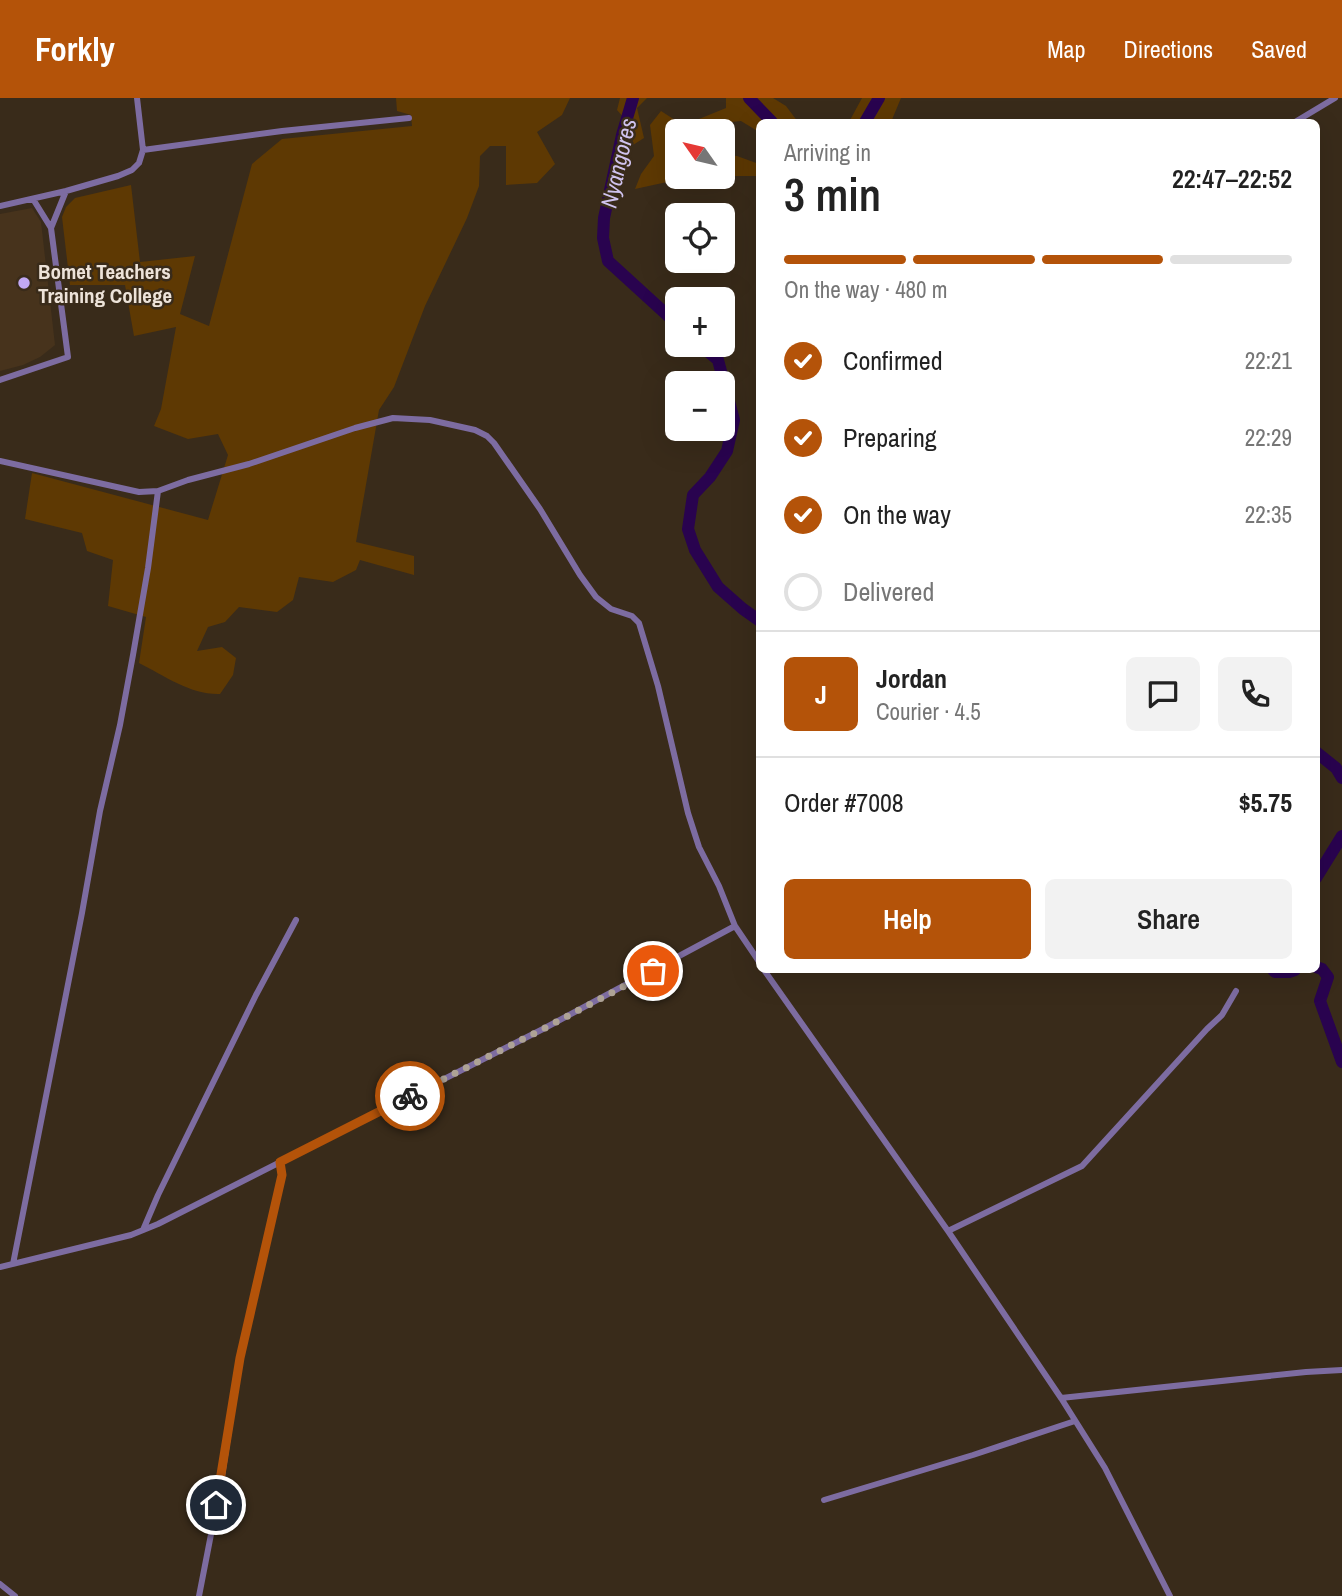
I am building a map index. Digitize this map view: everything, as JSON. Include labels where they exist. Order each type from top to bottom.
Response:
[{"type":"street","points":[[0,206],[66,191],[132,170],[139,163],[143,150],[136,98]]},
{"type":"street","points":[[1299,119],[1335,98]]},
{"type":"street","points":[[143,150],[282,131],[409,118]]},
{"type":"street","points":[[51,228],[66,191]]},
{"type":"street","points":[[0,380],[68,357],[51,228],[33,199]]},
{"type":"street","points":[[0,461],[149,493],[393,418],[430,420],[475,430],[487,436],[540,509],[596,597],[611,609],[632,616],[639,623],[699,847],[735,926],[756,957]]},
{"type":"street","points":[[13,1264],[100,811],[133,655],[158,491]]},
{"type":"street","points":[[144,1230],[158,1195],[256,995],[296,920]]},
{"type":"street","points":[[0,1267],[144,1230],[585,1007],[735,926]]},
{"type":"street","points":[[766,973],[948,1231],[1061,1398],[1105,1468],[1170,1596]]},
{"type":"street","points":[[948,1231],[1083,1165],[1222,1015],[1236,991]]},
{"type":"street","points":[[199,1596],[221,1483],[240,1358],[282,1175],[280,1162]]},
{"type":"street","points":[[1061,1398],[1342,1370]]},
{"type":"street","points":[[824,1500],[1075,1421]]},
{"type":"street","points":[[0,1584],[15,1596]]},
{"type":"shaded area","points":[[396,98],[570,98],[562,115],[537,132],[555,164],[537,183],[506,185],[506,146],[490,146],[480,156],[479,186],[467,218],[425,306],[394,387],[379,410],[356,542],[414,556],[414,575],[360,560],[356,570],[333,582],[299,577],[293,600],[277,612],[239,607],[225,622],[208,627],[197,651],[222,647],[236,658],[233,675],[220,694],[188,688],[139,663],[146,617],[108,606],[113,560],[87,551],[82,533],[25,519],[32,473],[208,520],[228,455],[218,434],[188,439],[154,426],[161,409],[176,327],[134,336],[125,285],[70,285],[62,217],[66,207],[75,198],[131,185],[140,262],[195,256],[180,314],[209,326],[252,164],[282,139],[412,126],[411,115],[397,111]]},
{"type":"shaded area","points":[[620,98],[647,98],[637,108],[644,138],[633,145],[632,127],[617,110]]},
{"type":"shaded area","points":[[726,98],[773,98],[786,106],[796,119],[756,119],[756,130],[741,121],[699,119],[726,108]]},
{"type":"shaded area","points":[[862,98],[901,98],[892,119],[851,119]]},
{"type":"shaded area","points":[[661,111],[673,119],[665,119],[665,182],[635,189],[641,174],[654,156],[650,125]]},
{"type":"shaded area","points":[[735,156],[756,163],[756,176],[735,176]]},
{"type":"shaded area","name":"Bomet Teachers Training College","points":[[32,208],[41,222],[55,345],[40,357],[0,371],[0,214]]},
{"type":"waterway","name":"Nyangores","points":[[633,98],[604,218],[603,238],[608,261],[665,313]]},
{"type":"waterway","name":"Nyangores","points":[[749,98],[769,119]]},
{"type":"waterway","name":"Nyangores","points":[[867,119],[879,98]]},
{"type":"waterway","name":"Nyangores","points":[[714,357],[718,360],[734,420],[727,451],[710,477],[693,495],[688,529],[695,550],[718,587],[756,618]]},
{"type":"waterway","name":"Nyangores","points":[[1320,755],[1336,768],[1342,778]]},
{"type":"waterway","name":"Nyangores","points":[[1320,872],[1342,836]]},
{"type":"waterway","name":"Nyangores","points":[[1320,968],[1328,977],[1320,1001],[1342,1062]]},
{"type":"way so far","points":[[410,1096],[653,971]]},
{"type":"place","name":"Bomet Teachers Training College","points":[[24,283]]},
{"type":"route","points":[[216,1505],[240,1358],[282,1175],[280,1162],[410,1096]]}]
